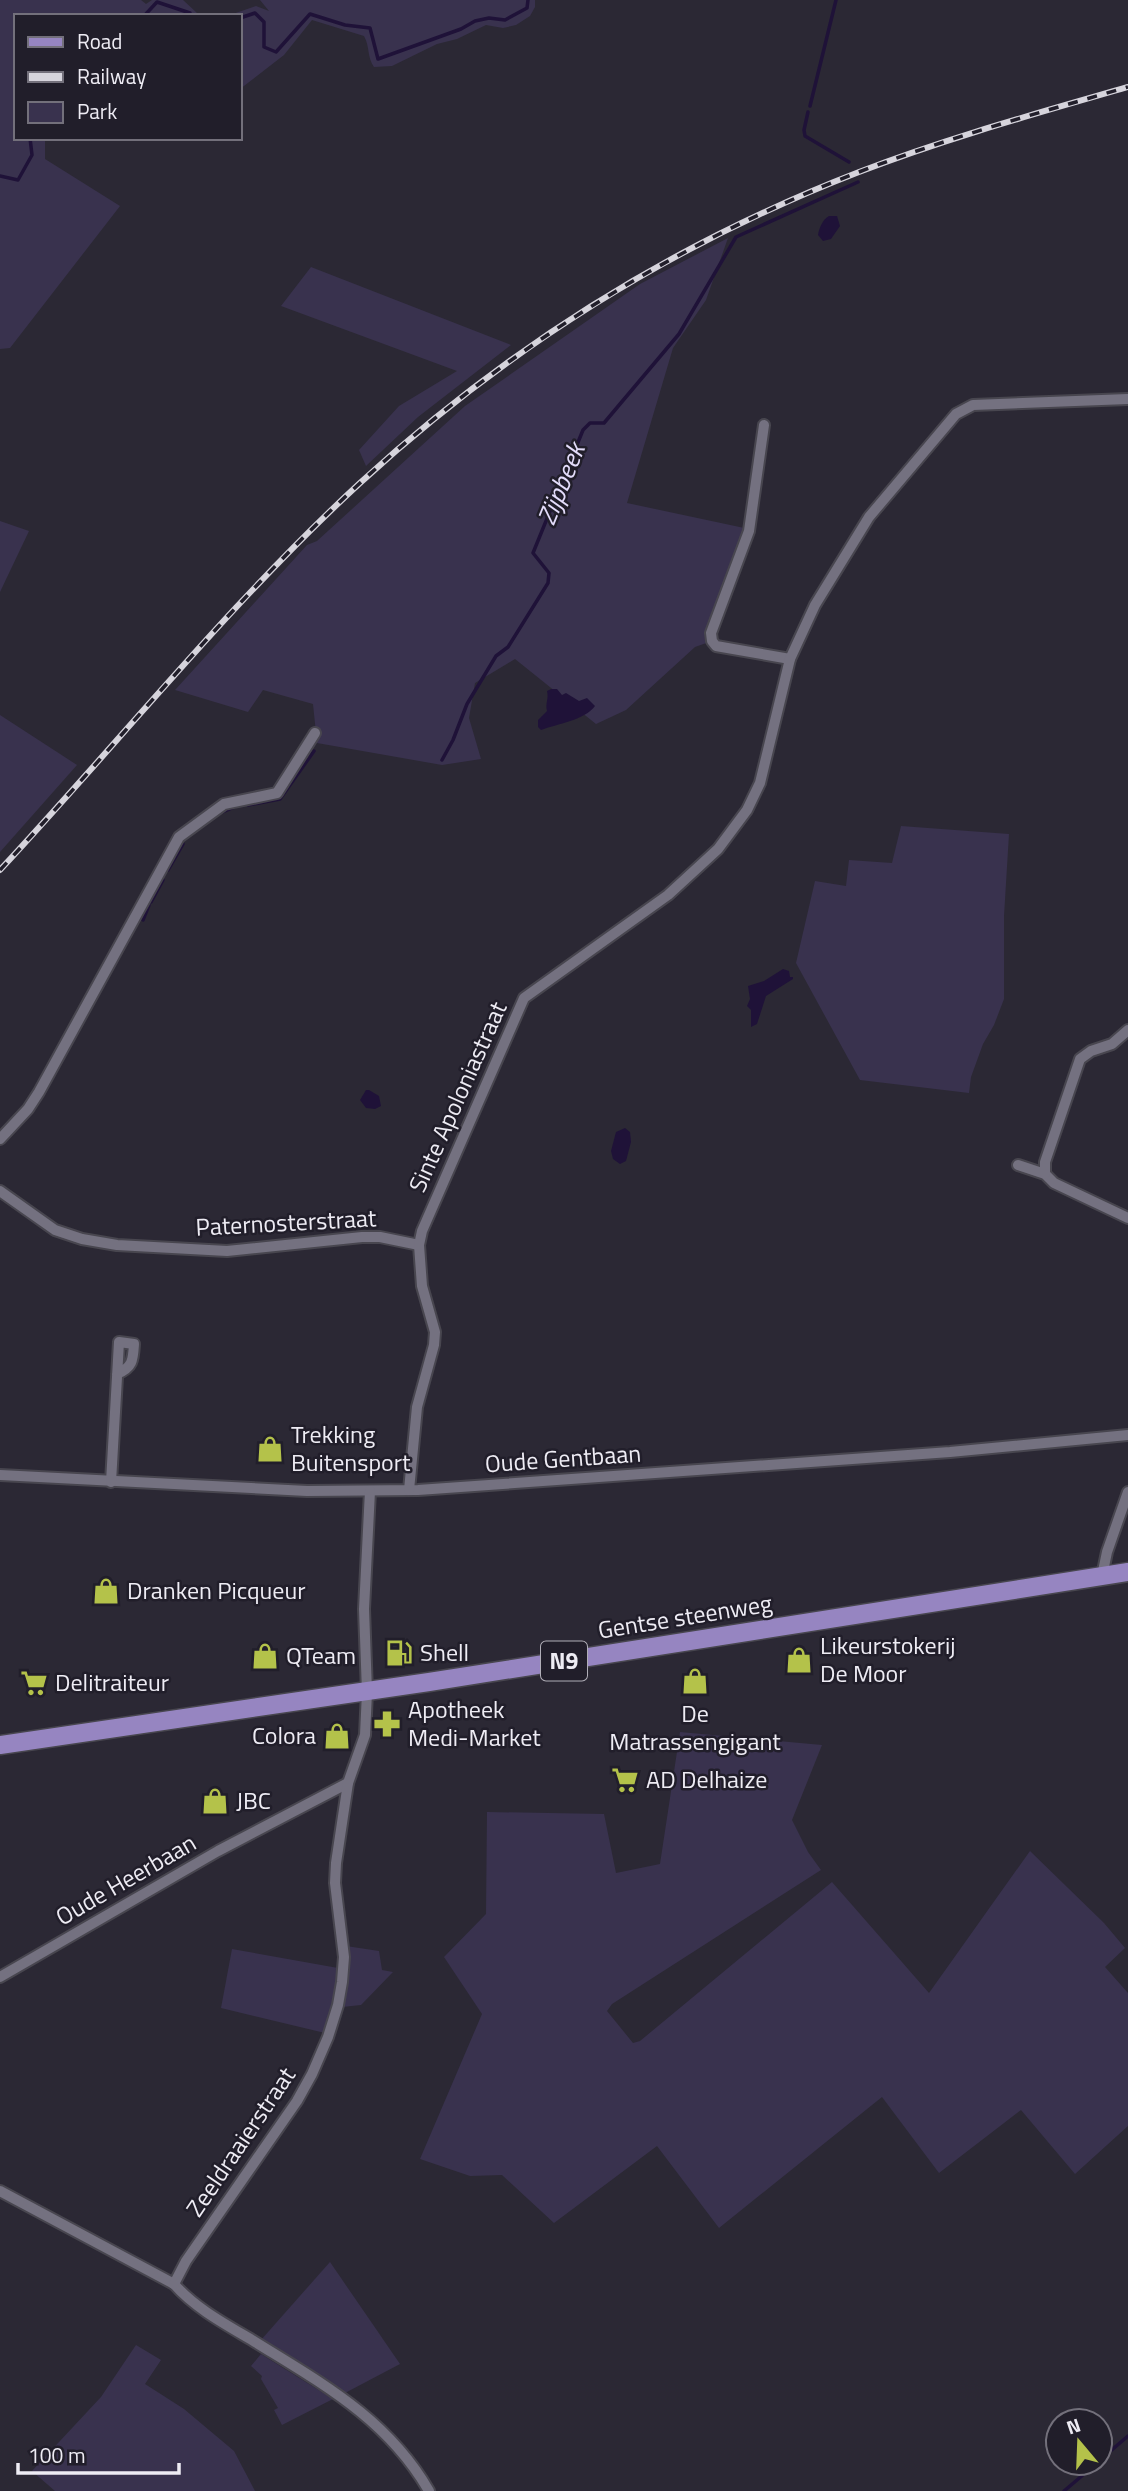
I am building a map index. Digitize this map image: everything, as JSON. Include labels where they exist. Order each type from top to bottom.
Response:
[{"type":"main road","name":"Gentse steenweg","points":[[0,1745],[367,1692],[1128,1572]]},
{"type":"street","name":"Sinte Apoloniastraat","points":[[409,1490],[417,1407],[433,1352],[435,1332],[423,1298],[419,1245],[422,1231],[524,998],[668,895],[718,849],[747,810],[761,783],[790,659],[815,605],[852,541],[888,492],[956,414],[973,405],[1128,399]]},
{"type":"street","points":[[764,425],[748,531],[710,633],[716,646],[790,659]]},
{"type":"street","points":[[0,1139],[28,1109],[51,1071],[179,838],[217,807],[233,800],[263,798],[276,793],[313,738]]},
{"type":"street","points":[[1045,1174],[1045,1162],[1080,1059],[1091,1051],[1112,1044],[1128,1030]]},
{"type":"street","points":[[1018,1165],[1045,1174],[1054,1183],[1128,1218]]},
{"type":"street","name":"Paternosterstraat","points":[[0,1191],[55,1230],[82,1239],[117,1244],[227,1251],[371,1237],[419,1245]]},
{"type":"street","points":[[111,1482],[117,1374]]},
{"type":"street","name":"Oude Gentbaan","points":[[0,1475],[111,1482],[409,1490],[950,1452],[1128,1435]]},
{"type":"street","points":[[367,1692],[364,1609],[370,1491]]},
{"type":"street","points":[[1102,1576],[1107,1552],[1128,1492]]},
{"type":"street","name":"Zeeldraaierstraat","points":[[174,2284],[186,2261],[293,2107],[312,2074],[328,2037],[338,2005],[344,1957],[335,1883],[336,1863],[348,1783],[365,1735],[367,1692]]},
{"type":"street","name":"Oude Heerbaan","points":[[0,1977],[218,1852],[348,1783]]},
{"type":"street","points":[[0,2191],[174,2284],[183,2294],[225,2324],[331,2389],[378,2425],[429,2491]]},
{"type":"green space","points":[[0,0],[141,0],[146,4],[152,0],[183,0],[200,14],[14,14],[14,140],[45,140],[45,159],[120,206],[10,348],[0,349]]},
{"type":"green space","points":[[260,0],[535,0],[530,16],[516,25],[503,28],[486,25],[457,39],[437,44],[392,66],[374,67],[364,36],[312,20],[284,55],[242,87],[242,14],[233,14],[256,6],[269,11]]},
{"type":"green space","points":[[728,238],[706,300],[673,348],[627,503],[749,529],[712,641],[695,647],[626,710],[596,724],[515,659],[475,683],[469,718],[481,759],[442,765],[317,743],[313,704],[263,690],[248,712],[175,690],[307,545],[317,541],[465,406],[640,284]]},
{"type":"green space","points":[[311,267],[511,345],[418,417],[366,466],[359,450],[399,406],[457,371],[281,306]]},
{"type":"green space","points":[[0,521],[29,531],[0,592]]},
{"type":"green space","points":[[0,715],[77,765],[0,852]]},
{"type":"green space","points":[[901,826],[1009,834],[1004,916],[1004,999],[983,1044],[971,1077],[969,1093],[860,1080],[796,963],[815,881],[846,886],[849,860],[892,863]]},
{"type":"green space","points":[[680,1732],[822,1745],[792,1820],[808,1852],[821,1870],[612,2004],[607,2011],[633,2043],[640,2041],[832,1882],[929,1993],[1030,1851],[1104,1923],[1125,1948],[1105,1967],[1128,1993],[1128,2126],[1075,2174],[1021,2110],[939,2173],[882,2097],[719,2228],[657,2146],[554,2223],[502,2175],[470,2176],[420,2159],[482,2014],[444,1957],[486,1914],[487,1812],[604,1814],[616,1873],[660,1864]]},
{"type":"green space","points":[[346,1946],[379,1951],[382,1970],[393,1972],[361,2005],[342,2007]]},
{"type":"green space","points":[[232,1949],[338,1968],[332,2009],[325,2033],[221,2008]]},
{"type":"green space","points":[[330,2262],[400,2364],[345,2393],[261,2340]]},
{"type":"green space","points":[[136,2345],[161,2360],[145,2384],[184,2409],[234,2451],[255,2491],[55,2491],[32,2471],[101,2397]]},
{"type":"green space","points":[[261,2354],[333,2399],[282,2425],[274,2410],[278,2408],[261,2379],[262,2376],[251,2366]]},
{"type":"shaded area","points":[[829,216],[837,216],[840,226],[831,239],[823,241],[818,235],[823,221]]},
{"type":"shaded area","points":[[557,689],[562,695],[566,693],[579,701],[587,698],[595,706],[585,715],[541,730],[538,720],[547,711],[547,691]]},
{"type":"shaded area","points":[[783,969],[789,971],[793,979],[766,996],[757,1024],[751,1027],[751,1010],[747,1006],[750,999],[748,986],[764,981]]},
{"type":"shaded area","points":[[366,1090],[379,1096],[381,1106],[375,1109],[366,1108],[360,1100]]},
{"type":"shaded area","points":[[625,1128],[630,1132],[631,1142],[626,1161],[620,1164],[613,1159],[611,1151],[616,1132]]},
{"type":"waterway","points":[[242,17],[255,13],[264,22],[264,47],[276,52],[310,14],[345,25],[370,28],[378,59],[461,29],[475,21],[489,18],[505,20],[527,8],[528,0]]},
{"type":"waterway","name":"Zijpbeek","points":[[810,106],[836,0]]},
{"type":"waterway","points":[[146,14],[157,2],[190,14]]},
{"type":"waterway","name":"Zijpbeek","points":[[808,112],[805,136],[849,162]]},
{"type":"waterway","points":[[0,176],[18,180],[32,155],[30,140]]},
{"type":"waterway","name":"Zijpbeek","points":[[442,760],[467,704],[496,656],[508,647],[548,583],[549,573],[533,553],[583,430],[590,423],[604,423],[679,334],[736,237],[858,182]]},
{"type":"waterway","name":"Zijpbeek","points":[[248,805],[280,799],[314,751]]},
{"type":"waterway","name":"Zijpbeek","points":[[220,813],[237,806]]},
{"type":"waterway","name":"Zijpbeek","points":[[168,870],[183,844]]},
{"type":"waterway","name":"Zijpbeek","points":[[151,902],[163,880]]},
{"type":"waterway","name":"Zijpbeek","points":[[143,920],[149,905]]},
{"type":"waterway","points":[[1114,2448],[1128,2436]]},
{"type":"waterway","points":[[1064,2491],[1080,2477]]},
{"type":"railway","points":[[0,870],[221,624],[312,529],[416,434],[534,344],[659,266],[791,200],[925,148],[1128,87]]},
{"type":"place","name":"Trekking Buitensport","points":[[270,1449]]},
{"type":"place","name":"Dranken Picqueur","points":[[106,1591]]},
{"type":"place","name":"Shell","points":[[399,1653]]},
{"type":"place","name":"QTeam","points":[[265,1656]]},
{"type":"place","name":"Likeurstokerij De Moor","points":[[799,1660]]},
{"type":"place","name":"De Matrassengigant","points":[[695,1681]]},
{"type":"place","name":"Delitraiteur","points":[[34,1683]]},
{"type":"place","name":"Apotheek Medi-Market","points":[[387,1724]]},
{"type":"place","name":"Colora","points":[[337,1736]]},
{"type":"place","name":"AD Delhaize","points":[[625,1780]]},
{"type":"place","name":"JBC","points":[[215,1801]]}]
